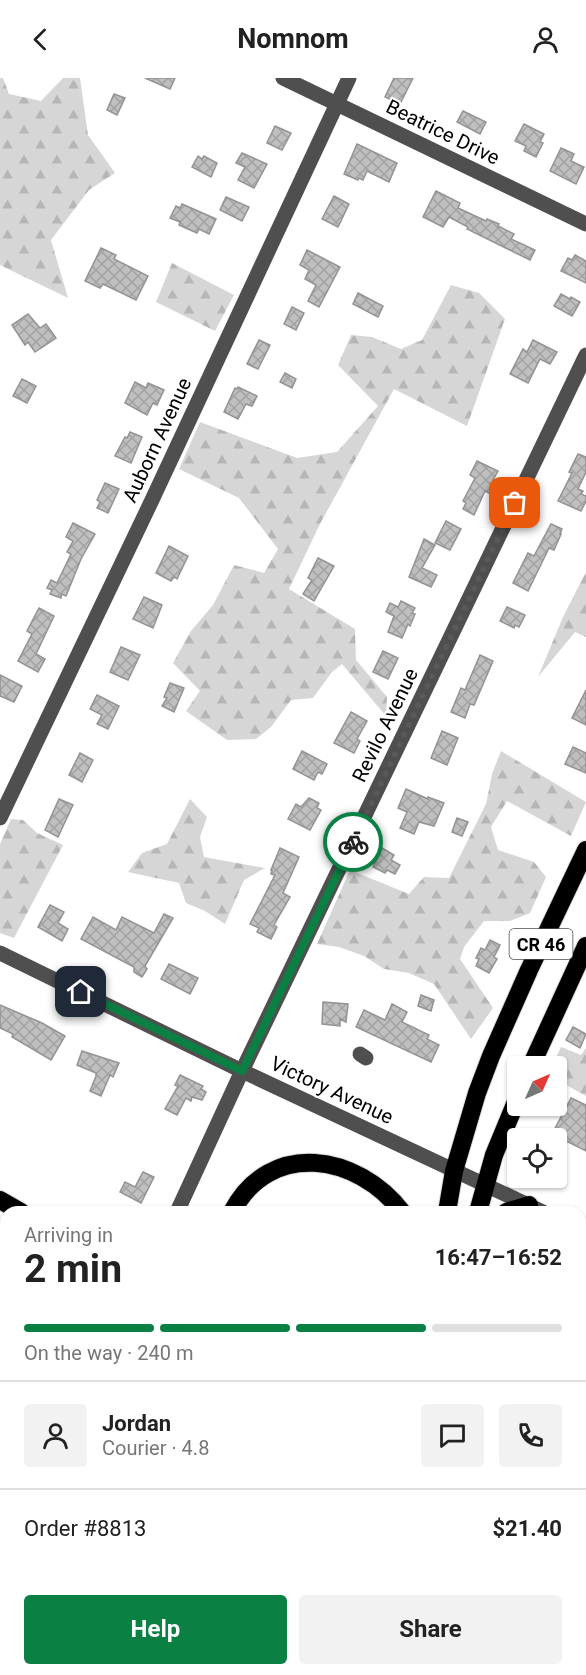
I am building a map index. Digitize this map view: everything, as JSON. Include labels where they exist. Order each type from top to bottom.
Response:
[{"type":"highway","name":"CR 46","points":[[448,1206],[454,1171],[477,1093],[491,1056],[586,850]]},
{"type":"highway","name":"CR 46","points":[[536,1056],[586,945]]},
{"type":"highway","points":[[480,1206],[498,1146],[510,1116]]},
{"type":"highway","points":[[236,1206],[248,1190],[265,1177],[285,1167],[309,1162],[336,1165],[359,1174],[382,1189],[397,1206]]},
{"type":"street","name":"Beatrice Drive","points":[[283,78],[586,224]]},
{"type":"street","name":"Auborn Avenue","points":[[0,818],[152,500],[349,78]]},
{"type":"street","name":"Revilo Avenue","points":[[180,1206],[242,1071],[586,355]]},
{"type":"street","name":"Victory Avenue","points":[[0,953],[242,1071],[530,1206]]},
{"type":"green space","points":[[0,78],[3,78],[9,94],[41,101],[63,78],[80,78],[88,135],[115,173],[89,190],[51,240],[68,298],[0,265]]},
{"type":"green space","points":[[172,263],[234,295],[215,331],[156,302]]},
{"type":"green space","points":[[451,285],[479,293],[505,319],[467,426],[394,389],[320,524],[289,589],[355,629],[356,660],[387,697],[386,716],[342,664],[332,672],[313,698],[291,700],[271,727],[256,739],[227,740],[186,711],[200,691],[173,663],[191,631],[213,605],[234,565],[264,573],[278,549],[239,498],[179,469],[200,422],[297,458],[337,452],[378,406],[338,365],[351,335],[372,337],[401,349],[422,340]]},
{"type":"green space","points":[[586,572],[586,637],[575,632],[538,677],[563,617]]},
{"type":"green space","points":[[501,751],[586,802],[571,836],[507,801],[491,827],[498,850],[534,862],[546,877],[530,913],[510,921],[484,921],[464,947],[460,959],[493,1008],[471,1039],[434,984],[409,973],[384,969],[364,956],[339,947],[317,944],[350,870],[409,894],[424,877],[449,878],[486,804],[492,774]]},
{"type":"green space","points":[[190,799],[207,817],[200,837],[204,857],[265,868],[244,880],[225,924],[205,911],[186,903],[179,883],[128,872],[142,853],[167,844]]},
{"type":"green space","points":[[11,819],[23,820],[37,833],[63,845],[14,938],[0,933],[0,844]]},
{"type":"green space","points":[[561,1047],[581,1055],[586,1048],[586,1096],[567,1085],[567,1056],[557,1056]]},
{"type":"building","points":[[145,78],[175,78],[170,89]]},
{"type":"building","points":[[394,78],[413,78],[400,104],[385,97]]},
{"type":"building","points":[[114,94],[125,98],[117,115],[107,110]]},
{"type":"building","points":[[463,111],[486,122],[480,134],[457,122]]},
{"type":"building","points":[[524,124],[544,134],[540,142],[543,143],[536,157],[524,151],[526,146],[515,141]]},
{"type":"building","points":[[275,126],[291,133],[282,150],[267,143]]},
{"type":"building","points":[[357,144],[397,163],[389,182],[367,171],[363,180],[344,174]]},
{"type":"building","points":[[561,148],[574,154],[571,161],[584,167],[576,184],[550,171]]},
{"type":"building","points":[[242,153],[267,164],[254,188],[238,180],[245,167],[236,163]]},
{"type":"building","points":[[198,156],[202,159],[204,156],[217,163],[211,177],[192,167]]},
{"type":"building","points":[[436,191],[460,203],[458,208],[486,221],[487,219],[499,224],[498,226],[514,234],[511,239],[535,250],[530,260],[467,229],[468,227],[449,217],[443,227],[423,217]]},
{"type":"building","points":[[334,196],[349,204],[338,227],[322,219]]},
{"type":"building","points":[[226,197],[249,207],[242,221],[220,210]]},
{"type":"building","points":[[182,204],[216,219],[209,234],[199,229],[197,233],[170,218],[176,206],[180,208]]},
{"type":"building","points":[[101,248],[116,255],[114,259],[148,276],[136,300],[103,284],[100,288],[85,281]]},
{"type":"building","points":[[307,250],[340,267],[319,307],[308,301],[316,285],[305,279],[309,270],[300,265]]},
{"type":"building","points":[[575,255],[586,261],[586,283],[561,271],[568,258],[572,260]]},
{"type":"building","points":[[358,293],[383,306],[378,317],[353,304]]},
{"type":"building","points":[[561,294],[580,302],[572,316],[554,306]]},
{"type":"building","points":[[292,307],[304,313],[296,330],[284,324]]},
{"type":"building","points":[[28,314],[40,328],[46,324],[56,338],[35,352],[28,342],[25,345],[12,325]]},
{"type":"building","points":[[259,340],[270,345],[258,369],[247,364]]},
{"type":"building","points":[[533,340],[557,352],[550,364],[540,359],[528,383],[510,374],[523,349],[527,352]]},
{"type":"building","points":[[285,373],[296,379],[292,388],[280,382]]},
{"type":"building","points":[[22,379],[36,386],[27,403],[13,396]]},
{"type":"building","points":[[135,382],[146,388],[148,383],[164,390],[157,405],[153,403],[147,415],[125,403]]},
{"type":"building","points":[[238,387],[257,396],[252,406],[246,404],[238,419],[224,412],[235,388]]},
{"type":"building","points":[[130,432],[142,437],[131,463],[115,456]]},
{"type":"building","points":[[578,454],[586,457],[586,472],[578,489],[586,496],[581,511],[558,501],[572,473],[569,472]]},
{"type":"building","points":[[477,461],[498,471],[493,480],[497,482],[491,494],[485,491],[474,515],[463,509],[466,503],[463,501],[475,478],[470,475]]},
{"type":"building","points":[[105,483],[119,489],[108,513],[97,508],[100,502],[97,500]]},
{"type":"building","points":[[446,521],[461,529],[450,550],[435,543]]},
{"type":"building","points":[[73,523],[95,534],[81,559],[66,596],[62,594],[61,598],[50,594],[52,590],[47,588],[51,580],[57,583],[71,554],[67,552],[73,541],[66,537]]},
{"type":"building","points":[[551,524],[562,529],[561,534],[554,550],[549,548],[528,591],[513,583],[528,553],[534,556]]},
{"type":"building","points":[[424,539],[435,545],[422,568],[437,575],[431,587],[409,577]]},
{"type":"building","points":[[169,546],[188,556],[177,579],[174,577],[171,581],[156,573]]},
{"type":"building","points":[[318,558],[334,566],[314,601],[303,594],[312,580],[308,578]]},
{"type":"building","points":[[144,597],[162,605],[153,628],[133,619]]},
{"type":"building","points":[[401,601],[415,608],[410,626],[408,624],[402,638],[388,632],[394,616],[386,612],[390,603],[398,607]]},
{"type":"building","points":[[507,607],[525,615],[519,627],[515,625],[514,628],[500,621]]},
{"type":"building","points":[[39,608],[54,616],[36,654],[45,659],[38,672],[18,661],[32,634],[27,631]]},
{"type":"building","points":[[121,647],[140,655],[128,680],[110,672]]},
{"type":"building","points":[[383,651],[398,658],[388,679],[373,672]]},
{"type":"building","points":[[480,655],[493,661],[474,705],[470,704],[465,718],[451,712],[461,688],[465,690]]},
{"type":"building","points":[[0,675],[22,686],[14,702],[0,696]]},
{"type":"building","points":[[170,683],[184,688],[174,712],[162,706],[167,698],[164,697]]},
{"type":"building","points":[[586,690],[586,725],[572,718]]},
{"type":"building","points":[[97,695],[119,706],[108,729],[97,724],[102,715],[90,709]]},
{"type":"building","points":[[351,712],[367,721],[357,739],[360,741],[354,753],[334,743]]},
{"type":"building","points":[[442,731],[458,738],[447,765],[431,758]]},
{"type":"building","points":[[573,747],[586,753],[586,773],[565,764]]},
{"type":"building","points":[[302,751],[327,764],[322,774],[318,772],[314,780],[293,769]]},
{"type":"building","points":[[80,753],[93,760],[82,782],[69,775]]},
{"type":"building","points":[[406,789],[444,803],[434,826],[419,822],[414,834],[400,828],[407,812],[398,808]]},
{"type":"building","points":[[309,798],[319,803],[317,808],[321,810],[310,830],[288,819],[296,804],[301,807]]},
{"type":"building","points":[[59,799],[73,805],[58,837],[45,830]]},
{"type":"building","points":[[457,818],[468,822],[462,836],[452,832]]},
{"type":"building","points":[[280,848],[299,857],[283,893],[290,897],[274,925],[277,927],[271,939],[257,932],[259,928],[250,924],[275,875],[271,874],[271,870]]},
{"type":"building","points":[[382,848],[394,855],[391,860],[400,865],[395,874],[387,870],[385,873],[373,867]]},
{"type":"building","points":[[50,905],[64,912],[58,923],[68,929],[62,941],[38,927]]},
{"type":"building","points":[[164,914],[173,918],[145,966],[147,969],[142,977],[134,972],[134,967],[81,939],[93,917],[116,930],[122,917],[154,933]]},
{"type":"building","points":[[490,940],[500,945],[494,957],[497,959],[489,973],[476,966],[479,959],[476,958],[481,948],[485,950]]},
{"type":"building","points":[[169,964],[198,978],[190,994],[161,979]]},
{"type":"building","points":[[421,995],[434,1000],[431,1011],[418,1006]]},
{"type":"building","points":[[323,1002],[348,1004],[346,1022],[340,1019],[340,1026],[322,1024]]},
{"type":"building","points":[[392,1004],[407,1012],[402,1022],[429,1035],[427,1039],[439,1045],[431,1062],[356,1027],[364,1010],[385,1020]]},
{"type":"building","points":[[0,1005],[42,1023],[65,1036],[51,1060],[12,1037],[13,1034],[0,1028]]},
{"type":"building","points":[[573,1027],[586,1034],[580,1048],[566,1040]]},
{"type":"building","points":[[82,1051],[119,1063],[113,1077],[110,1075],[101,1096],[90,1091],[96,1073],[77,1065]]},
{"type":"building","points":[[180,1075],[203,1086],[201,1089],[206,1092],[202,1100],[192,1097],[191,1101],[186,1098],[177,1115],[165,1109],[178,1086],[175,1085]]},
{"type":"building","points":[[571,1098],[586,1105],[586,1151],[567,1142],[567,1128],[555,1128],[562,1116],[567,1116],[567,1106]]},
{"type":"building","points":[[143,1172],[154,1177],[141,1203],[120,1192],[125,1182],[135,1187]]},
{"type":"way so far","points":[[353,842],[515,503]]},
{"type":"route","points":[[81,992],[242,1071],[353,842]]}]
